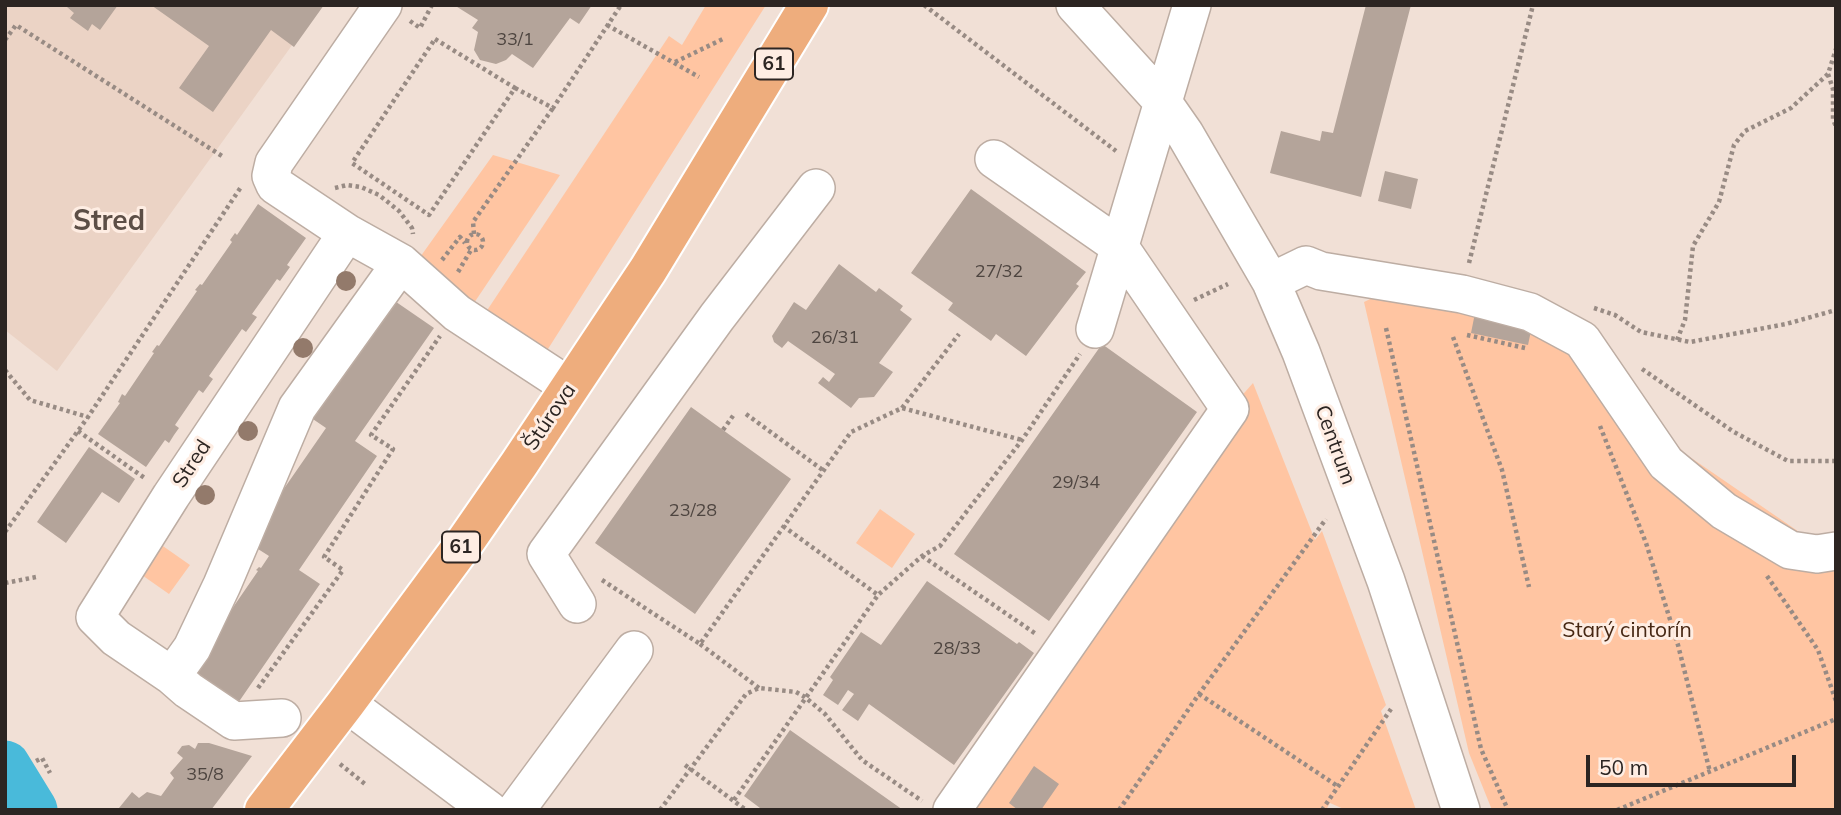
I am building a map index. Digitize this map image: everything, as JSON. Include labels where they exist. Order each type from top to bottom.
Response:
[{"type":"main road","name":"Štúrova","points":[[264,810],[465,542],[648,270],[810,5]]},
{"type":"street","points":[[383,5],[274,163],[271,176],[275,185],[347,233],[401,263],[457,313],[569,387]]},
{"type":"street","name":"Centrum","points":[[1075,5],[1162,102],[1219,188],[1271,282],[1301,352],[1386,580],[1461,810]]},
{"type":"street","points":[[1095,329],[1192,5]]},
{"type":"street","points":[[938,806],[1062,651],[1230,409],[1119,246],[994,159]]},
{"type":"street","points":[[587,590],[546,554],[717,317],[816,188]]},
{"type":"street","name":"Stred","points":[[234,721],[116,638],[95,617],[171,496],[347,233]]},
{"type":"street","points":[[172,676],[192,648],[222,585],[298,408],[401,263]]},
{"type":"street","points":[[1271,282],[1306,265],[1377,303],[1462,294],[1530,312],[1582,340],[1666,463],[1724,511],[1790,550],[1817,554],[1836,551]]},
{"type":"street","points":[[516,810],[634,650]]},
{"type":"street","points":[[346,703],[489,810]]},
{"type":"street","points":[[234,721],[282,718]]},
{"type":"path","points":[[420,28],[432,5]]},
{"type":"path","points":[[474,234],[474,222],[621,5]]},
{"type":"path","points":[[924,5],[1120,154]]},
{"type":"path","points":[[1462,294],[1533,5]]},
{"type":"path","points":[[5,40],[16,25],[222,156]]},
{"type":"path","points":[[607,25],[699,77]]},
{"type":"path","points":[[515,88],[429,215],[352,163],[435,39],[553,108]]},
{"type":"path","points":[[674,62],[723,39]]},
{"type":"path","points":[[1678,340],[1685,320],[1693,246],[1719,202],[1734,145],[1745,131],[1791,108],[1828,74],[1836,49]]},
{"type":"path","points":[[1828,74],[1833,89],[1833,119],[1836,127]]},
{"type":"path","points":[[379,195],[387,186]]},
{"type":"path","points":[[5,532],[88,417],[242,187]]},
{"type":"path","points":[[390,204],[398,194]]},
{"type":"path","points":[[466,243],[469,235],[482,237],[483,242],[479,249],[471,250]]},
{"type":"path","points":[[440,264],[460,237],[471,250]]},
{"type":"path","points":[[456,275],[471,250]]},
{"type":"path","points":[[1377,303],[1481,749],[1508,810]]},
{"type":"path","points":[[1544,319],[1567,303],[1585,304],[1615,315],[1641,332],[1690,342],[1786,324],[1836,310]]},
{"type":"path","points":[[234,721],[343,570],[324,557],[393,449],[371,435],[457,313]]},
{"type":"path","points":[[734,800],[878,595],[922,556],[940,546],[1022,440],[1095,329]]},
{"type":"path","points":[[700,644],[851,432],[902,408],[960,334]]},
{"type":"path","points":[[1453,337],[1502,470],[1529,587]]},
{"type":"path","points":[[1639,367],[1734,432],[1788,461],[1836,461]]},
{"type":"path","points":[[5,370],[30,400],[88,417]]},
{"type":"path","points":[[902,408],[1022,440]]},
{"type":"path","points":[[723,430],[735,413]]},
{"type":"path","points":[[746,414],[824,471]]},
{"type":"path","points":[[1597,419],[1650,556],[1678,645],[1710,772]]},
{"type":"path","points":[[78,431],[171,496]]},
{"type":"path","points":[[1119,810],[1326,519]]},
{"type":"path","points":[[783,526],[878,595]]},
{"type":"path","points":[[922,556],[1062,651]]},
{"type":"path","points":[[1763,569],[1818,650],[1836,701]]},
{"type":"path","points":[[5,583],[36,577]]},
{"type":"path","points":[[587,590],[700,644],[759,688],[796,692],[805,697],[825,715],[862,760],[938,806]]},
{"type":"path","points":[[660,810],[746,694],[759,688]]},
{"type":"path","points":[[1199,694],[1339,787]]},
{"type":"path","points":[[1322,810],[1391,709]]},
{"type":"path","points":[[1617,810],[1836,719]]},
{"type":"path","points":[[36,761],[42,758],[50,773]]},
{"type":"path","points":[[685,765],[746,810]]},
{"type":"shaded area","points":[[5,5],[321,5],[57,371],[5,330]]},
{"type":"green space","points":[[706,5],[766,5],[541,360],[482,318],[669,36],[682,45]]},
{"type":"green space","points":[[493,155],[560,175],[470,309],[413,267]]},
{"type":"green space","name":"Starý cintorín","points":[[1385,292],[1475,313],[1598,355],[1684,453],[1805,536],[1836,533],[1836,810],[1492,810],[1469,753],[1364,302]]},
{"type":"green space","points":[[1253,383],[1315,540],[1322,531],[1386,705],[1381,711],[1416,810],[1346,810],[1330,803],[1326,810],[952,810],[1230,409]]},
{"type":"green space","points":[[880,509],[915,534],[892,568],[856,543]]},
{"type":"green space","points":[[160,544],[190,565],[169,594],[139,573]]},
{"type":"building","points":[[68,5],[118,5],[100,30],[92,24],[88,31],[70,18],[74,13]]},
{"type":"building","points":[[151,5],[324,5],[294,47],[271,30],[213,112],[179,88],[209,46]]},
{"type":"building","points":[[454,5],[592,5],[579,24],[570,18],[533,68],[512,54],[496,64],[480,60],[474,50],[478,32],[472,28],[478,20]]},
{"type":"building","points":[[1366,5],[1411,5],[1361,197],[1270,173],[1281,131],[1320,141],[1322,131],[1333,133]]},
{"type":"building","points":[[1385,171],[1418,179],[1411,209],[1378,201]]},
{"type":"building","points":[[971,189],[1086,272],[1076,284],[1079,286],[1026,356],[996,334],[991,341],[948,310],[953,303],[911,273]]},
{"type":"building","points":[[258,204],[306,238],[287,265],[290,267],[280,281],[277,279],[252,314],[257,317],[246,332],[242,329],[209,376],[213,379],[203,393],[199,390],[175,425],[179,428],[169,443],[165,440],[146,467],[98,434],[120,403],[118,402],[122,394],[125,396],[154,353],[152,352],[159,346],[197,291],[195,290],[202,285],[232,242],[230,240],[235,233],[237,235]]},
{"type":"building","points":[[839,264],[876,292],[879,288],[903,306],[900,310],[912,319],[879,363],[893,372],[874,397],[859,398],[851,408],[818,383],[823,377],[829,382],[835,374],[788,341],[782,348],[774,342],[772,336],[794,302],[806,310]]},
{"type":"building","points":[[386,295],[434,328],[355,441],[377,456],[299,570],[320,584],[238,703],[190,670],[258,571],[256,570],[261,568],[269,556],[247,542],[326,428],[304,413]]},
{"type":"building","points":[[1475,313],[1532,326],[1528,345],[1471,333]]},
{"type":"building","points":[[1102,344],[1197,412],[1049,621],[954,554]]},
{"type":"building","points":[[691,407],[791,479],[695,614],[595,543]]},
{"type":"building","points":[[89,447],[135,479],[119,503],[102,492],[66,543],[37,522]]},
{"type":"building","points":[[927,581],[1034,653],[954,765],[869,704],[858,721],[842,710],[854,694],[848,690],[838,705],[823,695],[833,680],[830,677],[861,632],[881,645]]},
{"type":"building","points":[[790,730],[903,810],[759,810],[760,808],[744,796]]},
{"type":"building","points":[[198,743],[209,743],[252,756],[211,810],[119,808],[132,792],[139,798],[147,792],[161,796],[174,778],[170,773],[183,758],[177,753],[182,746],[189,745],[195,749]]},
{"type":"building","points":[[1034,766],[1059,784],[1041,810],[1018,810],[1009,803]]},
{"type":"waterway","points":[[5,766],[32,810]]},
{"type":"district","name":"Stred","points":[[109,222]]}]
